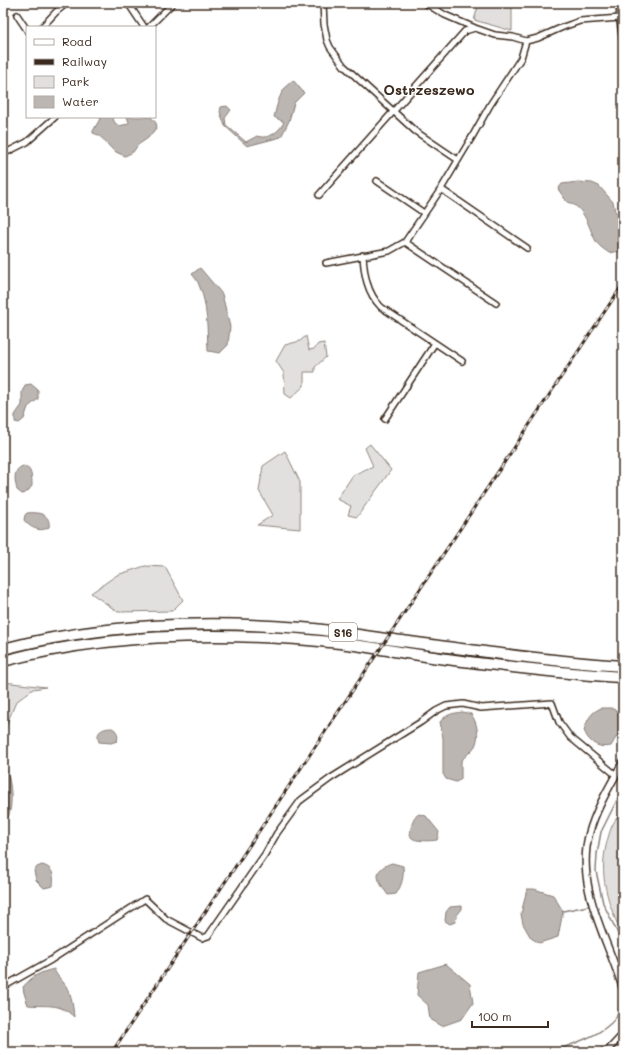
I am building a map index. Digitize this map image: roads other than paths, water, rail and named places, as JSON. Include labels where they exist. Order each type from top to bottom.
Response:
[{"type":"highway","name":"S16","points":[[3,649],[89,633],[177,625],[229,624],[345,633],[530,658],[623,666]]},
{"type":"highway","name":"S16","points":[[3,661],[64,648],[121,640],[176,636],[245,636],[340,643],[454,660],[554,672],[623,677]]},
{"type":"street","points":[[43,26],[67,3]]},
{"type":"street","points":[[128,3],[143,26]]},
{"type":"street","points":[[150,26],[173,3]]},
{"type":"street","points":[[323,3],[324,24],[327,40],[330,47],[344,66],[415,131],[458,160]]},
{"type":"street","points":[[425,3],[445,15],[475,28],[495,35],[513,37],[526,41],[538,38],[580,21],[620,18]]},
{"type":"street","points":[[620,3],[620,18],[623,39]]},
{"type":"street","points":[[17,15],[26,28]]},
{"type":"street","points":[[318,195],[465,31],[475,28]]},
{"type":"street","points":[[326,262],[389,251],[405,242],[440,189],[490,105],[521,58],[526,41]]},
{"type":"street","points":[[3,154],[26,142],[54,118]]},
{"type":"street","points":[[377,181],[424,213]]},
{"type":"street","points":[[440,189],[527,248]]},
{"type":"street","points":[[405,242],[496,304]]},
{"type":"street","points":[[364,255],[364,269],[373,299],[381,307],[462,361]]},
{"type":"street","points":[[385,419],[435,343]]},
{"type":"street","points":[[3,987],[51,960],[145,899],[166,919],[202,938],[208,936],[301,800],[331,778],[446,706],[464,704],[481,708],[552,704],[559,722],[570,737],[616,775]]},
{"type":"street","points":[[623,762],[596,815],[589,834],[586,851],[585,874],[591,901],[623,989]]},
{"type":"street","points":[[602,1052],[609,1048],[623,1034]]},
{"type":"water","points":[[293,80],[304,93],[294,103],[289,121],[281,137],[247,146],[225,126],[220,112],[221,107],[227,106],[231,110],[225,118],[226,125],[246,142],[257,136],[265,137],[276,132],[284,122],[274,117],[278,101],[282,92]]},
{"type":"water","points":[[100,118],[112,118],[115,123],[119,126],[128,124],[127,118],[152,118],[157,127],[148,138],[138,145],[133,152],[125,156],[113,150],[102,138],[93,133]]},
{"type":"water","points":[[578,182],[592,183],[599,186],[613,202],[615,211],[619,215],[623,214],[623,245],[619,251],[609,253],[597,243],[582,213],[578,208],[567,202],[558,189],[562,184]]},
{"type":"water","points":[[200,268],[222,294],[230,327],[228,345],[220,353],[208,351],[204,300],[198,282],[192,274]]},
{"type":"water","points":[[31,384],[38,390],[38,399],[28,407],[24,419],[19,423],[15,422],[15,415],[22,405],[22,392],[25,385]]},
{"type":"water","points":[[23,466],[28,468],[30,471],[32,476],[32,486],[27,492],[22,494],[17,490],[15,476],[17,470]]},
{"type":"water","points":[[27,513],[39,513],[46,516],[49,522],[49,527],[39,530],[32,527],[24,520]]},
{"type":"water","points":[[601,708],[611,708],[619,712],[621,729],[611,746],[606,747],[594,744],[588,738],[584,730],[590,717],[594,712]]},
{"type":"water","points":[[463,712],[471,714],[473,717],[477,729],[477,742],[474,748],[461,761],[461,779],[456,782],[446,779],[443,774],[443,738],[440,722],[442,719],[453,713]]},
{"type":"water","points":[[112,728],[117,733],[117,741],[111,743],[99,742],[98,736],[100,731]]},
{"type":"water","points":[[3,762],[10,782],[11,805],[8,818],[3,819]]},
{"type":"water","points":[[419,814],[426,816],[439,832],[437,840],[416,840],[411,837],[410,832],[412,824]]},
{"type":"water","points":[[392,863],[403,866],[403,877],[396,894],[388,895],[381,885],[378,876],[381,869]]},
{"type":"water","points":[[42,865],[51,870],[53,886],[44,888],[36,880],[34,871],[37,867]]},
{"type":"water","points":[[527,889],[534,889],[553,895],[563,911],[558,937],[539,943],[531,938],[523,924],[521,914]]},
{"type":"water","points":[[462,906],[462,909],[457,915],[455,922],[450,924],[445,921],[446,912],[450,907]]},
{"type":"water","points":[[446,964],[470,984],[473,1003],[462,1019],[442,1026],[430,1019],[428,1005],[417,995],[419,972]]},
{"type":"water","points":[[54,969],[70,994],[74,1017],[69,1012],[58,1007],[28,1005],[23,987],[37,975]]},
{"type":"waterway","points":[[623,790],[601,832],[596,871],[603,903],[623,944]]},
{"type":"waterway","points":[[563,911],[588,906]]},
{"type":"waterway","points":[[553,1052],[589,1037],[606,1027],[618,1014],[620,996]]},
{"type":"railway","points":[[112,1052],[623,284]]},
{"type":"district","name":"Ostrzeszewo","points":[[429,89]]}]
